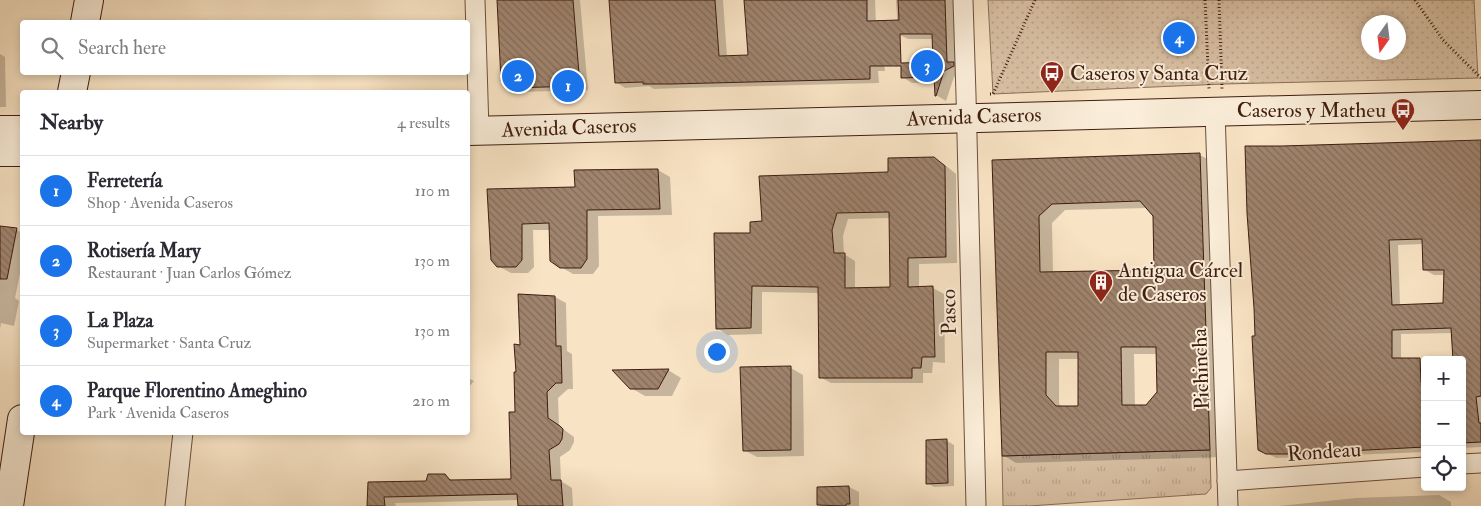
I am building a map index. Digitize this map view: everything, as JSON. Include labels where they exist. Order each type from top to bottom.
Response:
[{"type":"main road","points":[[84,20],[89,0]]},
{"type":"main road","points":[[72,90],[75,75]]},
{"type":"main road","name":"Avenida Caseros","points":[[473,130],[967,106],[1216,111],[1481,105]]},
{"type":"main road","points":[[0,130],[20,130]]},
{"type":"main road","points":[[0,152],[20,152]]},
{"type":"main road","points":[[9,506],[20,432]]},
{"type":"street","points":[[78,0],[83,20]]},
{"type":"street","points":[[473,130],[475,0]]},
{"type":"street","name":"Pasco","points":[[963,0],[976,506]]},
{"type":"street","name":"Pichincha","points":[[1216,111],[1228,506]]},
{"type":"street","points":[[175,506],[183,435]]},
{"type":"street","points":[[1466,464],[1481,463]]},
{"type":"street","name":"Rondeau","points":[[1227,481],[1421,467]]},
{"type":"path","points":[[967,106],[993,94],[1035,0]]},
{"type":"path","points":[[1205,0],[1216,111]]},
{"type":"path","points":[[1216,111],[1219,0]]},
{"type":"path","points":[[1416,0],[1443,40],[1481,78]]},
{"type":"green space","points":[[988,0],[1474,0],[1478,78],[1223,84],[993,94]]},
{"type":"green space","points":[[1210,450],[1211,488],[1206,494],[1029,506],[1003,506],[1002,456]]},
{"type":"building","points":[[497,0],[573,0],[580,86],[510,88],[501,81]]},
{"type":"building","points":[[609,0],[715,0],[719,56],[748,55],[744,0],[867,0],[867,21],[899,20],[898,0],[945,0],[947,62],[954,62],[954,66],[944,71],[936,96],[934,77],[901,78],[901,66],[870,66],[870,79],[671,84],[615,83]],"holes":[[[900,34],[932,34],[933,62],[901,63]]]},
{"type":"building","points":[[1481,140],[1481,396],[1476,397],[1479,423],[1481,423],[1481,442],[1466,443],[1466,356],[1453,356],[1451,328],[1392,330],[1392,358],[1420,358],[1421,447],[1290,454],[1266,454],[1258,450],[1252,336],[1255,336],[1254,308],[1247,213],[1245,146]],"holes":[[[1422,239],[1423,270],[1444,270],[1443,303],[1392,305],[1389,240]]]},
{"type":"building","name":"Antigua Cárcel de Caseros","points":[[1200,153],[1210,450],[1002,456],[992,160]],"holes":[[[1140,201],[1153,216],[1154,270],[1040,272],[1039,216],[1052,204]],[[1121,347],[1156,347],[1157,392],[1146,405],[1122,405]],[[1046,352],[1078,352],[1078,406],[1056,406],[1046,395]]]},
{"type":"building","points":[[934,157],[945,166],[946,257],[908,258],[908,287],[933,286],[935,357],[922,357],[921,368],[912,368],[912,378],[819,378],[818,287],[752,286],[751,328],[716,329],[714,233],[750,233],[750,222],[762,221],[759,176],[888,172],[888,158]],"holes":[[[889,212],[890,287],[845,288],[845,253],[834,253],[832,230],[837,213]]]},
{"type":"building","points":[[658,169],[660,209],[587,210],[587,259],[581,268],[560,268],[550,261],[549,223],[522,224],[522,260],[516,267],[497,267],[491,260],[487,189],[575,187],[574,170]]},
{"type":"building","points":[[0,226],[17,228],[7,279],[0,279]]},
{"type":"building","points":[[518,294],[555,296],[556,346],[561,346],[562,383],[556,383],[547,392],[548,418],[563,429],[562,439],[559,444],[549,450],[551,480],[561,480],[563,506],[518,506],[517,494],[384,497],[385,506],[367,506],[368,482],[426,481],[428,474],[445,474],[450,480],[511,479],[509,412],[515,412],[514,372],[516,372],[514,344],[520,345]]},
{"type":"building","points":[[791,366],[791,450],[743,451],[740,367]]},
{"type":"building","points":[[669,369],[658,389],[630,389],[612,370]]},
{"type":"building","points":[[947,439],[948,483],[926,484],[926,440]]},
{"type":"building","points":[[849,486],[850,504],[846,504],[846,506],[817,505],[817,487]]},
{"type":"place","name":"Parque Florentino Ameghino","points":[[1179,38]]},
{"type":"place","name":"La Plaza","points":[[927,66]]},
{"type":"place","name":"Rotisería Mary","points":[[518,76]]},
{"type":"place","name":"Ferretería","points":[[568,86]]},
{"type":"place","name":"Caseros y Santa Cruz","points":[[1052,94]]},
{"type":"place","name":"Caseros y Matheu","points":[[1403,131]]},
{"type":"place","name":"Antigua Cárcel de Caseros","points":[[1101,303]]}]
